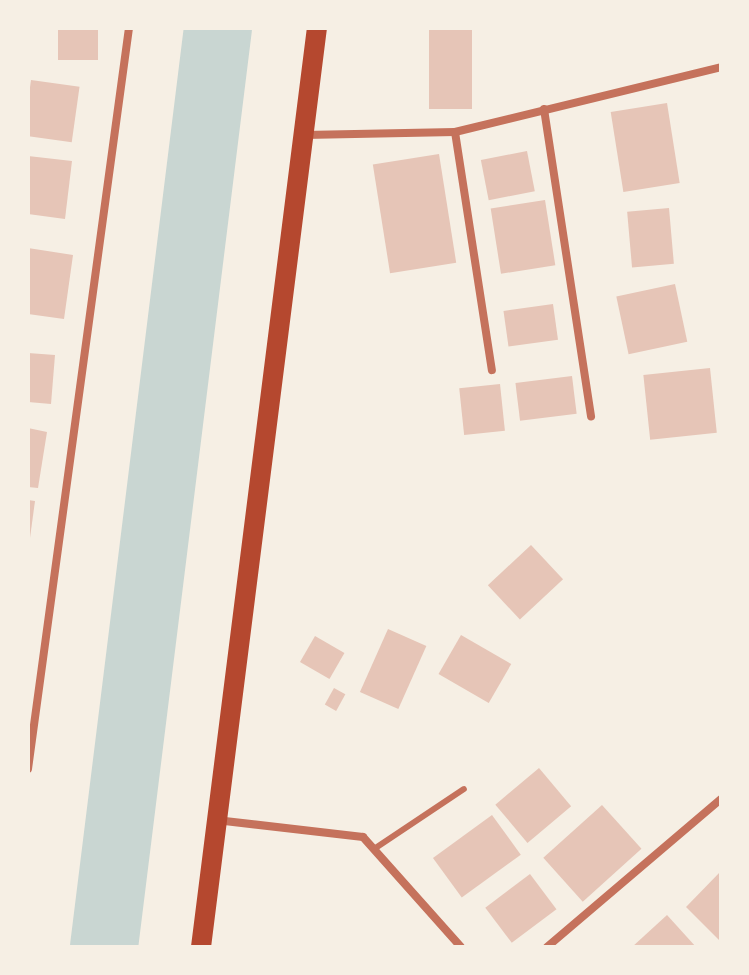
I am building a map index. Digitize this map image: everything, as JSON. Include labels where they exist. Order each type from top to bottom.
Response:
[{"type":"main road","points":[[201,947],[317,28]]},
{"type":"street","points":[[28,769],[33,685],[129,28]]},
{"type":"street","points":[[305,135],[455,132],[721,67]]},
{"type":"street","points":[[544,109],[591,416]]},
{"type":"street","points":[[455,132],[492,370]]},
{"type":"street","points":[[547,947],[721,799]]},
{"type":"street","points":[[216,820],[363,837],[461,947]]},
{"type":"lane","points":[[374,849],[464,789]]},
{"type":"building","points":[[58,28],[98,28],[98,60],[58,60]]},
{"type":"building","points":[[429,28],[472,28],[472,109],[429,109]]},
{"type":"building","points":[[31,80],[80,87],[72,142],[28,136]]},
{"type":"building","points":[[667,103],[680,183],[623,192],[611,112]]},
{"type":"building","points":[[527,151],[535,191],[489,200],[481,160]]},
{"type":"building","points":[[439,154],[456,263],[390,273],[373,164]]},
{"type":"building","points":[[28,156],[72,161],[65,219],[28,214]]},
{"type":"building","points":[[545,200],[555,265],[501,274],[491,209]]},
{"type":"building","points":[[669,208],[674,264],[632,267],[627,212]]},
{"type":"building","points":[[28,248],[73,255],[64,319],[28,314]]},
{"type":"building","points":[[675,284],[687,342],[629,354],[616,296]]},
{"type":"building","points":[[553,304],[558,340],[508,347],[503,311]]},
{"type":"building","points":[[28,353],[55,355],[51,404],[28,402]]},
{"type":"building","points":[[710,368],[717,433],[650,440],[643,375]]},
{"type":"building","points":[[572,376],[577,414],[520,421],[515,383]]},
{"type":"building","points":[[500,384],[505,431],[464,435],[459,388]]},
{"type":"building","points":[[28,428],[47,432],[38,488],[28,487]]},
{"type":"building","points":[[28,500],[35,501],[30,538],[28,538]]},
{"type":"building","points":[[531,545],[563,579],[520,620],[488,585]]},
{"type":"building","points":[[388,629],[426,646],[398,709],[360,692]]},
{"type":"building","points":[[461,635],[511,664],[489,703],[438,674]]},
{"type":"building","points":[[315,636],[344,653],[329,679],[300,662]]},
{"type":"building","points":[[334,688],[345,694],[336,711],[325,705]]},
{"type":"building","points":[[539,768],[571,806],[527,843],[495,805]]},
{"type":"building","points":[[602,805],[641,849],[583,902],[543,858]]},
{"type":"building","points":[[492,815],[521,855],[462,898],[433,858]]},
{"type":"building","points":[[721,871],[721,937],[719,940],[686,907]]},
{"type":"building","points":[[530,874],[556,909],[512,943],[485,908]]},
{"type":"building","points":[[667,915],[696,947],[632,947]]},
{"type":"waterway","points":[[104,947],[218,28]]}]
